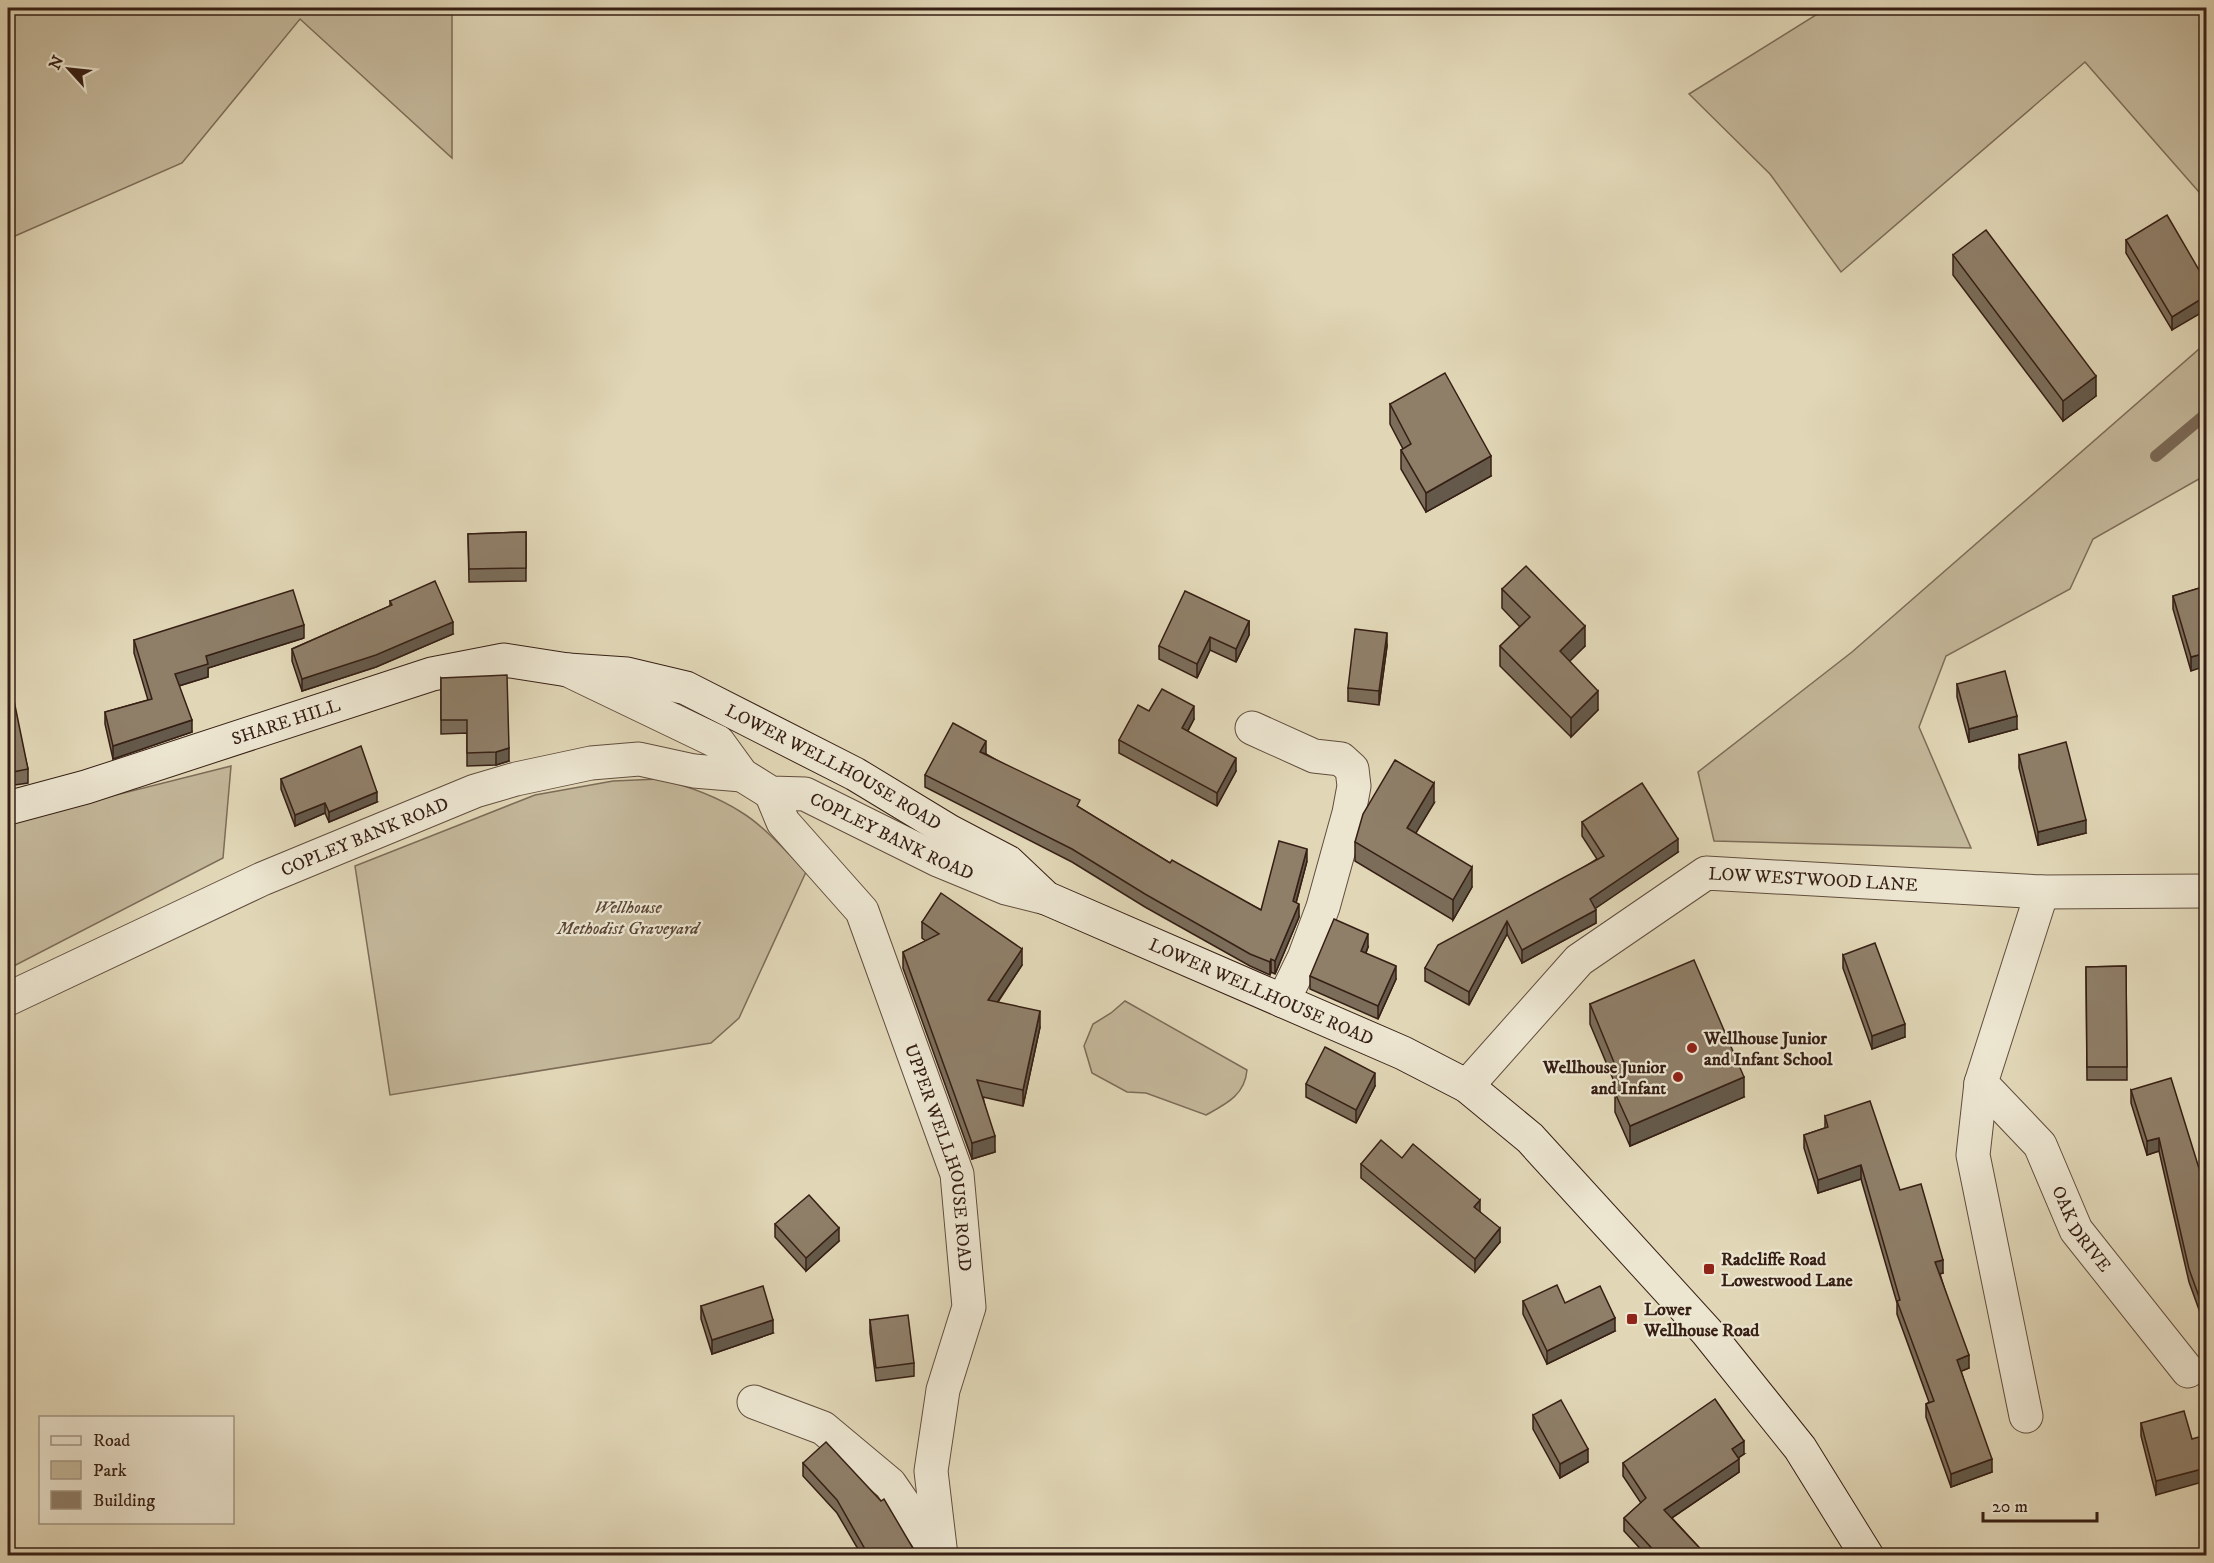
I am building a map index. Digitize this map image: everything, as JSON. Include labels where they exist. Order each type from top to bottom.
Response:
[{"type":"street","name":"SHARE HILL","points":[[8,808],[86,787],[432,674],[504,660],[568,670]]},
{"type":"street","name":"COPLEY BANK ROAD","points":[[568,670],[718,742],[742,775],[771,793],[805,794],[938,860],[1006,888],[1046,898]]},
{"type":"street","name":"LOWER WELLHOUSE ROAD","points":[[568,670],[627,674],[686,688],[855,774],[949,831],[1008,862],[1046,898],[1402,1053],[1467,1086],[1530,1138],[1707,1332],[1800,1448],[1867,1556]]},
{"type":"street","points":[[1252,728],[1314,756],[1341,759],[1352,769],[1354,786],[1349,813],[1323,907],[1304,958],[1283,1001]]},
{"type":"street","name":"COPLEY BANK ROAD","points":[[8,999],[262,879],[475,791],[591,763],[639,759],[694,771],[742,775]]},
{"type":"street","name":"UPPER WELLHOUSE ROAD","points":[[771,793],[783,822],[862,911],[957,1174],[969,1307],[943,1390],[931,1471],[940,1556]]},
{"type":"street","name":"LOW WESTWOOD LANE","points":[[1467,1086],[1579,960],[1706,873],[2042,892],[2206,891]]},
{"type":"street","points":[[2026,1416],[1974,1155],[1981,1083],[2042,892]]},
{"type":"street","name":"OAK DRIVE","points":[[1981,1083],[2040,1145],[2076,1230],[2188,1371]]},
{"type":"street","points":[[754,1402],[823,1428],[890,1484],[940,1556]]},
{"type":"green space","points":[[8,8],[452,8],[452,158],[300,19],[182,163],[8,239]]},
{"type":"green space","points":[[1827,8],[2206,8],[2206,200],[2085,62],[1841,272],[1770,174],[1689,94]]},
{"type":"green space","points":[[2206,343],[2206,475],[2093,539],[2070,589],[1946,656],[1919,727],[1971,848],[1714,841],[1698,772],[1852,652]]},
{"type":"green space","points":[[231,766],[223,858],[8,969],[8,822]]},
{"type":"green space","name":"Wellhouse Methodist Graveyard","points":[[659,779],[702,792],[741,812],[767,832],[806,872],[739,1018],[711,1043],[390,1095],[355,866],[535,795],[613,781]]},
{"type":"green space","points":[[1125,1001],[1247,1070],[1243,1086],[1227,1103],[1206,1115],[1146,1093],[1127,1092],[1092,1073],[1084,1046],[1093,1024]]},
{"type":"building","points":[[2167,215],[2206,282],[2206,296],[2172,317],[2126,240]]},
{"type":"building","points":[[1986,230],[2096,376],[2063,401],[1953,255]]},
{"type":"building","points":[[1445,373],[1491,456],[1426,493],[1401,450],[1411,444],[1390,404]]},
{"type":"building","points":[[526,532],[526,568],[469,569],[468,534]]},
{"type":"building","points":[[1526,566],[1585,626],[1560,651],[1598,691],[1571,718],[1500,646],[1530,617],[1502,589]]},
{"type":"building","points":[[435,581],[453,622],[376,655],[302,679],[292,649],[392,605],[390,601]]},
{"type":"building","points":[[2206,586],[2206,653],[2191,657],[2173,596]]},
{"type":"building","points":[[293,590],[304,625],[206,656],[208,664],[175,674],[192,720],[113,746],[105,712],[152,699],[134,640]]},
{"type":"building","points":[[1185,591],[1249,621],[1236,649],[1210,637],[1197,664],[1159,646]]},
{"type":"building","points":[[1355,629],[1387,633],[1379,691],[1348,688]]},
{"type":"building","points":[[2005,671],[2017,716],[1969,729],[1957,684]]},
{"type":"building","points":[[507,675],[509,748],[496,752],[467,753],[467,720],[441,720],[441,678]]},
{"type":"building","points":[[11,686],[28,769],[8,773],[8,687]]},
{"type":"building","points":[[1162,689],[1194,706],[1182,728],[1236,758],[1217,793],[1119,740],[1138,705],[1149,711]]},
{"type":"building","points":[[953,723],[986,741],[980,752],[1080,800],[1077,806],[1170,863],[1172,860],[1261,910],[1279,841],[1307,849],[1293,901],[1299,904],[1275,961],[1271,959],[1270,962],[1250,954],[1072,849],[925,775]]},
{"type":"building","points":[[2066,742],[2086,820],[2038,832],[2019,755]]},
{"type":"building","points":[[361,746],[377,792],[329,812],[325,803],[295,815],[281,779]]},
{"type":"building","points":[[1395,760],[1434,783],[1407,828],[1472,867],[1453,900],[1355,842],[1363,814]]},
{"type":"building","points":[[1642,783],[1678,839],[1590,899],[1596,910],[1522,950],[1507,921],[1469,992],[1425,968],[1438,945],[1604,856],[1582,822]]},
{"type":"building","points":[[941,893],[1022,949],[988,1000],[1040,1011],[1023,1090],[977,1080],[995,1136],[972,1143],[903,952],[939,934],[922,922]]},
{"type":"building","points":[[1334,919],[1368,934],[1361,951],[1396,966],[1378,1006],[1310,976]]},
{"type":"building","points":[[1875,943],[1905,1024],[1872,1036],[1843,955]]},
{"type":"building","name":"Wellhouse Junior and Infant","points":[[1694,960],[1744,1077],[1630,1126],[1615,1093],[1625,1089],[1590,1004]]},
{"type":"building","points":[[2126,966],[2127,1067],[2087,1067],[2086,967]]},
{"type":"building","points":[[1325,1047],[1375,1073],[1356,1110],[1306,1084]]},
{"type":"building","points":[[2171,1078],[2202,1178],[2205,1177],[2206,1183],[2206,1316],[2189,1269],[2159,1138],[2147,1141],[2131,1090]]},
{"type":"building","points":[[1870,1101],[1900,1190],[1921,1184],[1943,1260],[1935,1262],[1969,1355],[1957,1360],[1992,1459],[1951,1474],[1926,1404],[1934,1401],[1897,1301],[1900,1300],[1861,1165],[1818,1180],[1804,1135],[1828,1127],[1825,1116]]},
{"type":"building","points":[[1381,1140],[1402,1158],[1413,1144],[1480,1200],[1474,1207],[1500,1228],[1475,1259],[1361,1164]]},
{"type":"building","points":[[809,1195],[839,1228],[806,1258],[775,1224]]},
{"type":"building","points":[[1557,1285],[1565,1303],[1600,1286],[1615,1318],[1547,1351],[1523,1301]]},
{"type":"building","points":[[763,1286],[773,1320],[712,1340],[701,1306]]},
{"type":"building","points":[[908,1315],[914,1363],[876,1368],[870,1320]]},
{"type":"building","points":[[1715,1399],[1744,1441],[1732,1449],[1739,1459],[1664,1510],[1707,1556],[1659,1556],[1624,1518],[1646,1498],[1623,1463]]},
{"type":"building","points":[[1561,1400],[1588,1449],[1560,1464],[1533,1415]]},
{"type":"building","points":[[2184,1411],[2192,1439],[2206,1435],[2206,1468],[2156,1481],[2141,1423]]},
{"type":"building","points":[[826,1442],[881,1501],[884,1499],[914,1550],[905,1556],[869,1556],[837,1500],[803,1463]]},
{"type":"waterway","points":[[2156,456],[2206,414]]},
{"type":"place","name":"Wellhouse Junior and Infant School","points":[[1692,1048]]},
{"type":"place","name":"Wellhouse Junior and Infant","points":[[1678,1077]]},
{"type":"place","name":"Radcliffe Road Lowestwood Lane","points":[[1709,1269]]},
{"type":"place","name":"Lower Wellhouse Road","points":[[1632,1319]]}]
